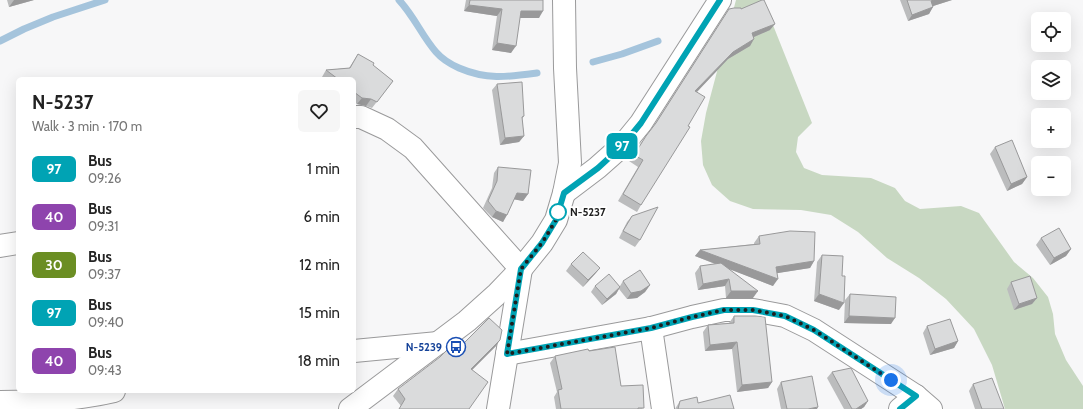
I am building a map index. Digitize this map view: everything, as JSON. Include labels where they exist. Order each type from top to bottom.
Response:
[{"type":"street","points":[[350,409],[467,321],[496,295],[521,269],[542,243],[556,220],[564,193],[570,163],[565,68],[564,0]]},
{"type":"street","points":[[564,193],[598,168],[623,145],[641,123],[720,0]]},
{"type":"street","points":[[356,117],[361,117],[387,129],[413,148],[521,269]]},
{"type":"street","points":[[0,246],[16,243]]},
{"type":"street","points":[[498,409],[521,269]]},
{"type":"street","points":[[507,354],[651,328],[724,310],[753,310],[785,316],[814,330],[916,405]]},
{"type":"street","points":[[651,328],[663,409]]},
{"type":"street","points":[[356,351],[438,343]]},
{"type":"street","points":[[0,402],[54,401],[90,397],[106,393]]},
{"type":"green space","points":[[736,0],[763,0],[812,123],[798,137],[796,152],[804,168],[822,175],[871,178],[895,188],[905,201],[920,209],[961,206],[979,213],[1014,262],[1033,278],[1048,297],[1053,314],[1055,334],[1066,360],[1083,386],[1083,409],[1005,409],[992,365],[974,329],[946,299],[919,278],[887,258],[858,232],[831,215],[801,210],[753,209],[730,201],[712,185],[703,165],[701,141],[706,113]]},
{"type":"building","points":[[470,0],[543,0],[543,11],[521,11],[516,46],[497,43],[502,9],[469,5]]},
{"type":"building","points":[[764,0],[775,24],[752,33],[754,39],[733,52],[695,91],[705,97],[688,126],[690,127],[641,205],[623,194],[643,160],[634,155],[729,9],[741,9]]},
{"type":"building","points":[[907,0],[934,0],[931,1],[933,7],[912,15]]},
{"type":"building","points":[[358,54],[374,63],[373,65],[393,81],[377,102],[371,99],[362,98],[356,94],[356,77],[335,77],[326,70],[350,68]]},
{"type":"building","points":[[522,82],[524,116],[522,117],[524,136],[505,138],[497,84]]},
{"type":"building","points":[[1012,140],[1027,177],[1011,184],[995,147]]},
{"type":"building","points":[[498,167],[531,170],[528,194],[517,193],[507,215],[496,211],[488,201],[497,181]]},
{"type":"building","points":[[658,207],[640,240],[623,231],[632,216]]},
{"type":"building","points":[[1059,228],[1071,249],[1054,258],[1041,238]]},
{"type":"building","points":[[790,231],[815,232],[814,261],[776,267],[778,279],[700,250],[760,244],[759,236]]},
{"type":"building","points":[[583,252],[600,268],[588,280],[571,264]]},
{"type":"building","points":[[822,255],[843,256],[842,276],[845,276],[844,303],[819,294]]},
{"type":"building","points":[[721,263],[758,291],[731,291],[729,279],[703,284],[700,266]]},
{"type":"building","points":[[640,270],[650,285],[641,291],[631,293],[623,281]]},
{"type":"building","points":[[609,274],[620,287],[607,299],[595,286]]},
{"type":"building","points":[[1030,276],[1037,298],[1019,304],[1011,282]]},
{"type":"building","points":[[850,294],[896,297],[895,318],[849,316]]},
{"type":"building","points":[[734,316],[765,317],[772,382],[742,385],[737,342],[710,345],[708,325],[734,323]]},
{"type":"building","points":[[489,318],[502,330],[500,340],[471,369],[488,382],[469,409],[399,409],[405,399],[398,389],[447,350],[452,355]]},
{"type":"building","points":[[950,319],[958,341],[935,349],[927,326]]},
{"type":"building","points":[[615,347],[621,386],[643,385],[644,408],[561,409],[558,390],[562,389],[555,356],[588,349],[589,351]]},
{"type":"building","points":[[851,368],[868,401],[856,409],[852,409],[832,372]]},
{"type":"building","points":[[812,376],[818,407],[808,409],[787,409],[781,382]]},
{"type":"building","points":[[992,378],[1004,409],[982,409],[973,384]]},
{"type":"building","points":[[730,395],[734,409],[678,409],[680,401],[697,397],[698,403]]},
{"type":"waterway","points":[[0,41],[53,17],[105,0]]},
{"type":"waterway","points":[[399,0],[436,52],[452,65],[469,72],[488,76],[516,76],[537,73]]},
{"type":"waterway","points":[[593,62],[622,54],[658,41]]},
{"type":"bus line","name":"97","points":[[720,0],[641,123],[623,145],[598,168],[564,193],[556,220],[542,243],[521,269],[507,354],[651,328],[724,310],[753,310],[785,316],[814,330],[916,396],[900,409]]},
{"type":"place","name":"N-5237","points":[[558,212]]},
{"type":"place","name":"N-5239","points":[[456,347]]},
{"type":"route","points":[[558,212],[560,206],[556,220],[542,243],[521,269],[507,354],[651,328],[724,310],[753,310],[785,316],[814,330],[891,380]]}]
